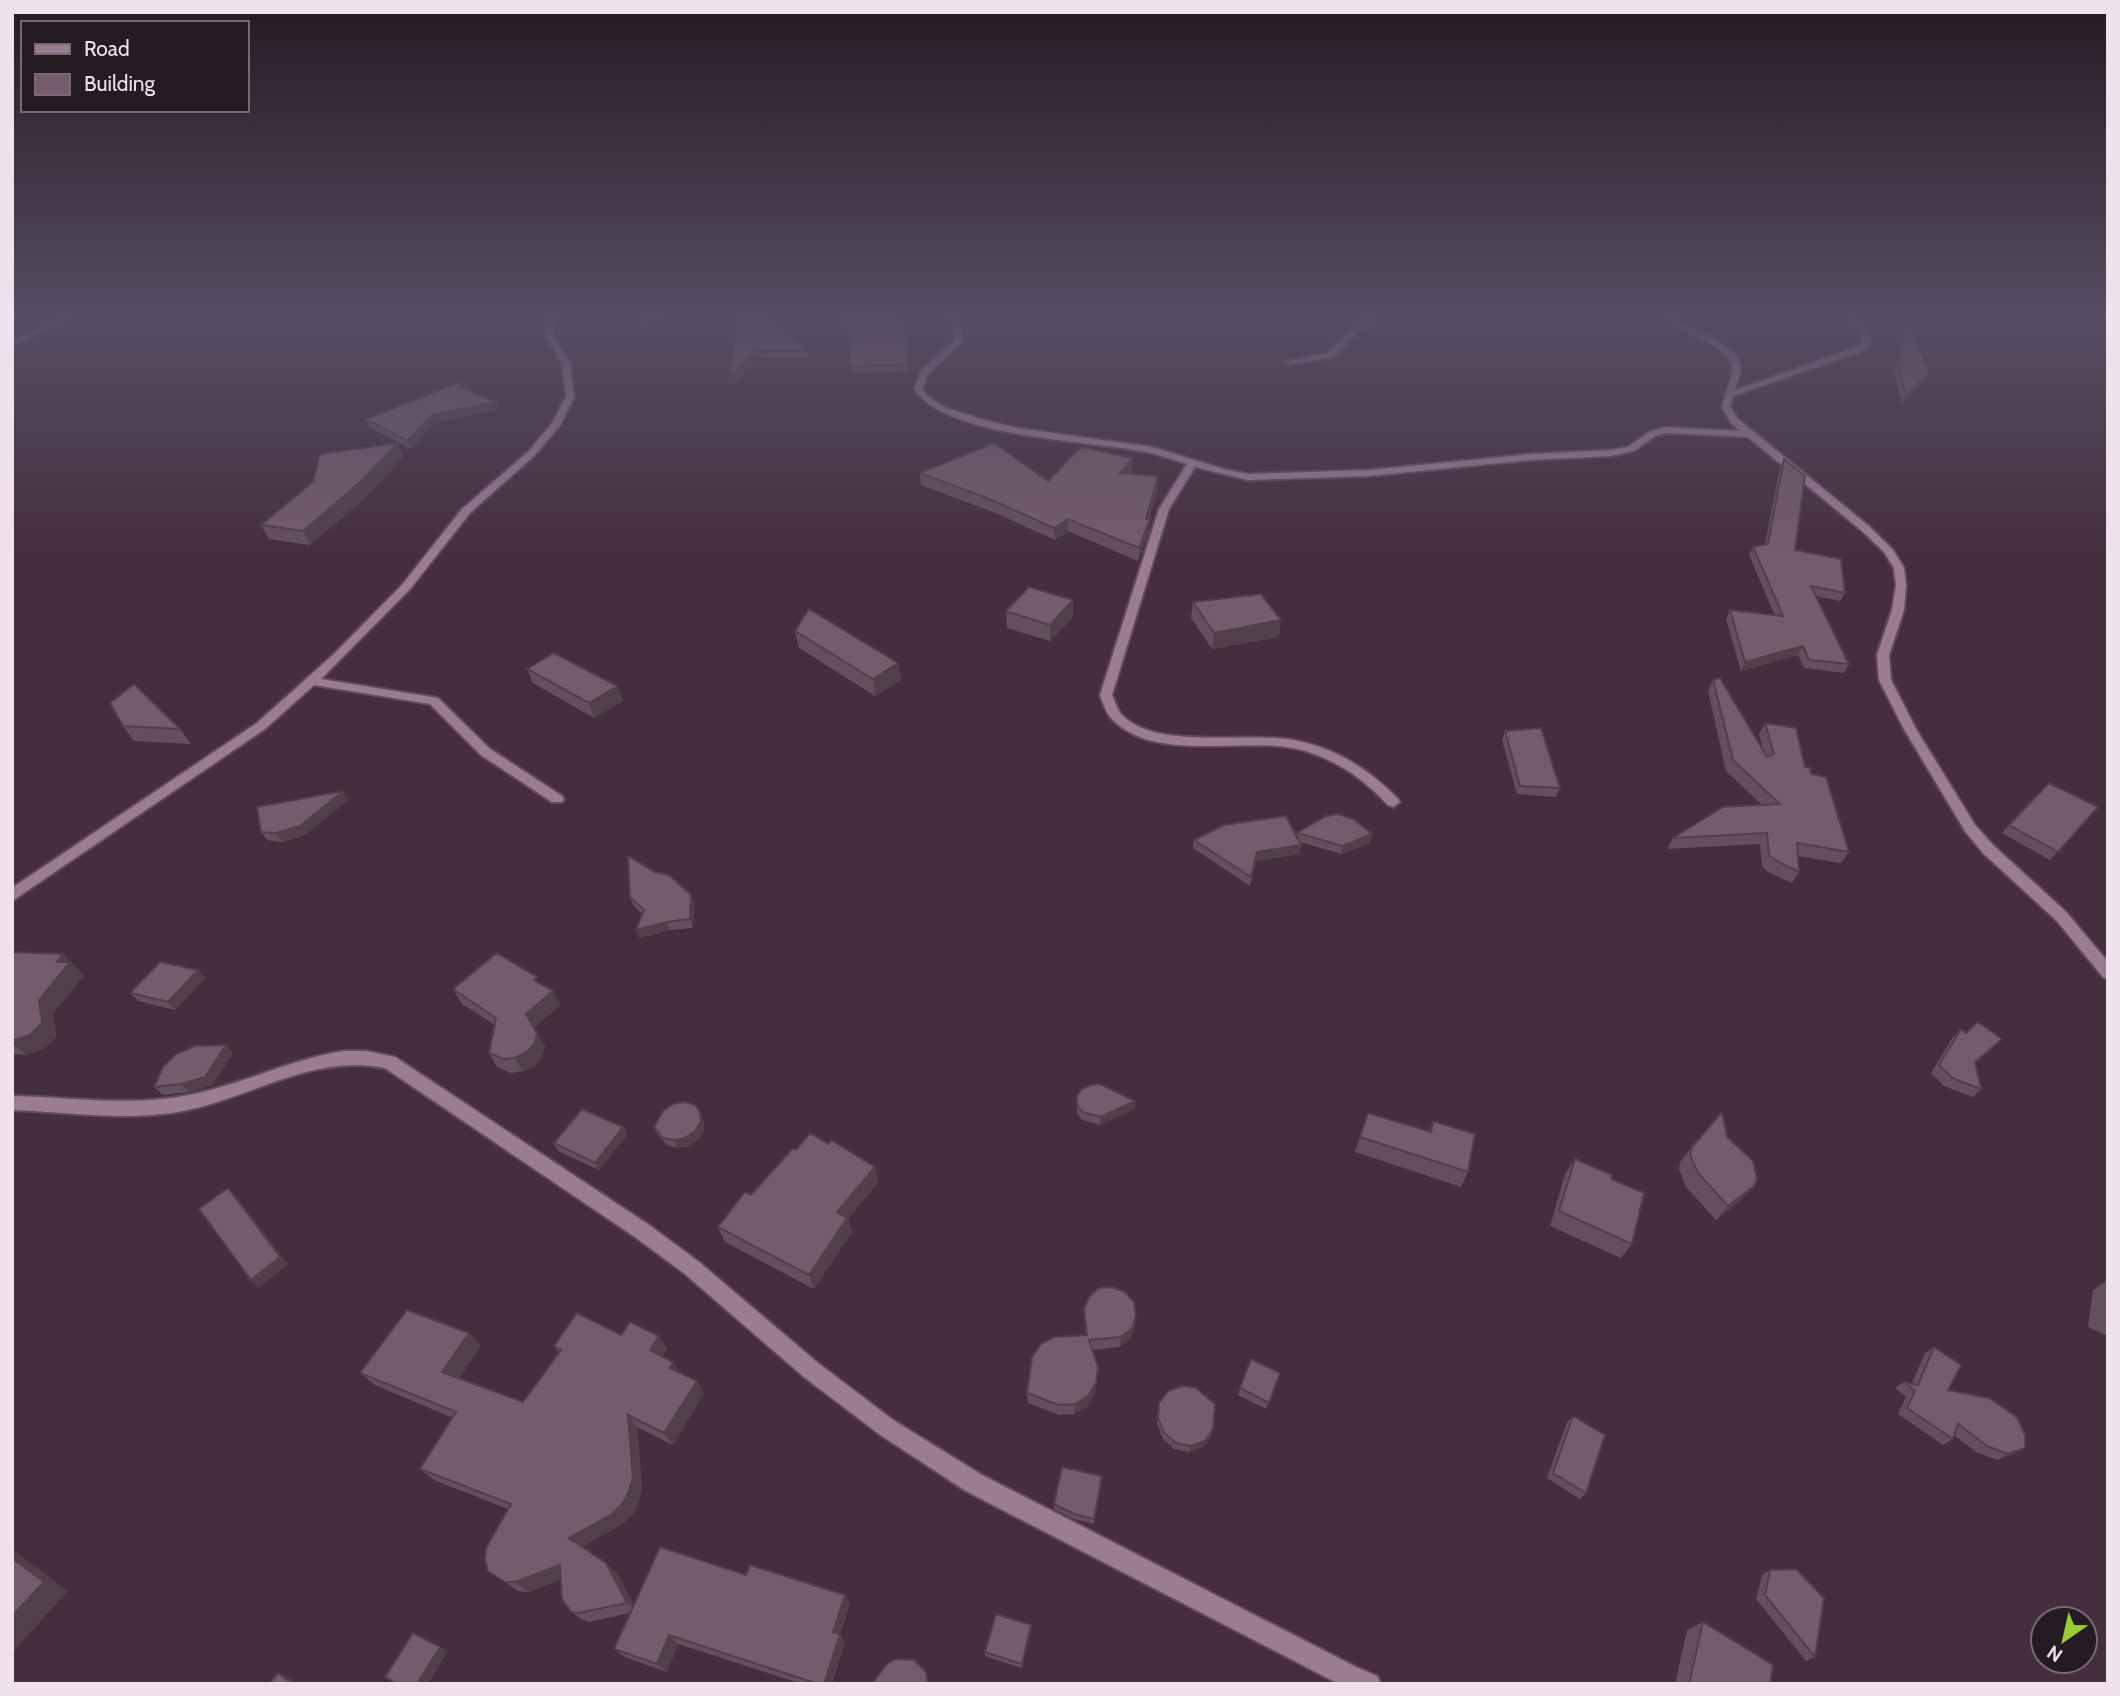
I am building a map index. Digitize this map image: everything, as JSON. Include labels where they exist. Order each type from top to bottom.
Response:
[{"type":"street","points":[[12,896],[261,726],[311,681],[406,587],[466,511],[532,453],[556,424],[569,398]]},
{"type":"street","points":[[924,398],[943,410],[1018,431],[1152,450],[1225,473],[1248,477],[1368,473],[1622,452],[1652,434],[1665,430],[1749,434]]},
{"type":"street","points":[[1727,398],[1728,414],[1749,434],[1888,550],[1899,568],[1901,585],[1898,610],[1882,654],[1885,680],[1904,717],[1970,828],[1988,849],[2062,917],[2108,973]]},
{"type":"street","points":[[1193,462],[1164,509],[1106,695],[1108,706],[1117,717],[1135,729],[1162,738],[1190,741],[1260,740],[1310,748],[1357,769],[1379,786],[1393,802]]},
{"type":"street","points":[[311,681],[434,701],[447,710],[473,742],[494,760],[557,799]]},
{"type":"street","points":[[12,1103],[117,1110],[161,1107],[208,1099],[311,1065],[352,1056],[373,1057],[389,1062],[642,1231],[692,1268],[811,1370],[886,1427],[974,1483],[1350,1677],[1369,1684]]},
{"type":"building","points":[[419,398],[486,398],[496,402],[432,415],[407,441],[366,419]]},
{"type":"building","points":[[398,443],[359,483],[303,531],[261,525],[313,482],[320,454]]},
{"type":"building","points":[[994,443],[1048,481],[1081,447],[1133,458],[1120,473],[1158,476],[1146,519],[1150,519],[1139,548],[1068,519],[1054,528],[992,500],[920,473]]},
{"type":"building","points":[[1784,459],[1805,476],[1795,550],[1841,559],[1845,593],[1811,586],[1849,664],[1809,660],[1803,646],[1745,662],[1730,610],[1783,616],[1753,547],[1768,544]]},
{"type":"building","points":[[1029,587],[1073,600],[1050,625],[1006,611]]},
{"type":"building","points":[[1261,594],[1281,620],[1214,633],[1193,602]]},
{"type":"building","points":[[809,609],[898,663],[873,679],[795,631]]},
{"type":"building","points":[[554,653],[617,686],[589,703],[527,669]]},
{"type":"building","points":[[1720,678],[1767,757],[1774,754],[1765,723],[1796,728],[1805,767],[1810,768],[1811,774],[1826,777],[1849,852],[1797,843],[1799,872],[1769,855],[1767,833],[1673,838],[1723,807],[1780,804],[1733,760],[1713,680]]},
{"type":"building","points":[[134,684],[180,729],[123,726],[110,703]]},
{"type":"building","points":[[1541,728],[1560,788],[1520,786],[1505,731]]},
{"type":"building","points":[[2049,783],[2098,807],[2058,852],[2009,825]]},
{"type":"building","points":[[343,791],[300,826],[276,833],[261,832],[257,807]]},
{"type":"building","points":[[1339,814],[1353,819],[1372,834],[1343,846],[1297,833],[1326,816]]},
{"type":"building","points":[[1286,816],[1301,845],[1257,852],[1251,877],[1194,840],[1224,825]]},
{"type":"building","points":[[628,856],[655,872],[669,875],[691,895],[690,919],[636,930],[644,910],[630,897]]},
{"type":"building","points":[[12,952],[63,954],[57,962],[70,962],[39,1000],[42,1023],[30,1035],[12,1041]]},
{"type":"building","points":[[497,953],[537,977],[534,980],[553,991],[526,1014],[537,1033],[535,1043],[527,1052],[515,1058],[503,1059],[489,1053],[496,1018],[453,989]]},
{"type":"building","points":[[160,962],[198,970],[168,1002],[130,993]]},
{"type":"building","points":[[1978,1022],[2002,1039],[1975,1062],[1981,1089],[1952,1078],[1939,1065],[1961,1029],[1966,1033]]},
{"type":"building","points":[[226,1045],[205,1077],[181,1084],[154,1087],[163,1067],[176,1054],[195,1046]]},
{"type":"building","points":[[1100,1084],[1135,1101],[1101,1117],[1082,1112],[1077,1105],[1077,1096],[1082,1089]]},
{"type":"building","points":[[684,1102],[695,1105],[700,1112],[701,1122],[695,1131],[685,1138],[663,1138],[654,1127],[663,1111],[673,1104]]},
{"type":"building","points":[[582,1109],[623,1127],[595,1163],[554,1143]]},
{"type":"building","points":[[1722,1112],[1727,1137],[1753,1161],[1757,1179],[1754,1186],[1728,1206],[1698,1173],[1690,1155],[1692,1147]]},
{"type":"building","points":[[1368,1113],[1431,1132],[1433,1121],[1475,1134],[1468,1172],[1360,1137]]},
{"type":"building","points":[[810,1133],[829,1144],[831,1140],[875,1167],[837,1212],[847,1218],[809,1275],[718,1227],[745,1192],[751,1195]]},
{"type":"building","points":[[1575,1159],[1644,1193],[1632,1244],[1559,1211]]},
{"type":"building","points":[[228,1188],[280,1257],[251,1280],[199,1209]]},
{"type":"building","points":[[1112,1287],[1125,1292],[1134,1302],[1136,1315],[1132,1328],[1121,1337],[1089,1340],[1098,1367],[1096,1383],[1088,1396],[1075,1404],[1059,1405],[1027,1393],[1032,1357],[1041,1344],[1054,1337],[1087,1335],[1084,1309],[1089,1297],[1099,1288]]},
{"type":"building","points":[[407,1310],[469,1333],[442,1372],[523,1402],[561,1350],[554,1346],[577,1313],[621,1335],[630,1322],[659,1336],[650,1350],[673,1362],[670,1368],[697,1381],[664,1433],[628,1415],[633,1478],[629,1491],[623,1503],[612,1514],[569,1538],[606,1563],[627,1603],[571,1612],[562,1599],[560,1565],[515,1582],[505,1582],[488,1571],[486,1548],[511,1504],[420,1469],[456,1412],[360,1373]]},
{"type":"building","points":[[1934,1347],[1961,1365],[1948,1390],[1989,1398],[2017,1417],[2025,1435],[2025,1448],[2007,1454],[1987,1446],[1958,1424],[1953,1439],[1907,1408],[1915,1391],[1904,1382],[1918,1385]]},
{"type":"building","points":[[1251,1359],[1280,1373],[1269,1403],[1240,1388]]},
{"type":"building","points":[[1182,1386],[1196,1388],[1215,1404],[1213,1429],[1205,1441],[1191,1446],[1176,1443],[1164,1433],[1158,1418],[1159,1403],[1168,1391]]},
{"type":"building","points":[[1573,1416],[1605,1435],[1586,1493],[1553,1473]]},
{"type":"building","points":[[1062,1467],[1102,1476],[1094,1519],[1074,1514],[1054,1504]]},
{"type":"building","points":[[660,1547],[746,1575],[750,1565],[845,1595],[833,1632],[840,1634],[824,1684],[669,1635],[657,1664],[614,1649]]},
{"type":"building","points":[[12,1558],[44,1582],[12,1616]]},
{"type":"building","points":[[1796,1569],[1824,1598],[1815,1657],[1765,1595],[1770,1570]]},
{"type":"building","points":[[996,1614],[1031,1625],[1022,1664],[985,1652]]},
{"type":"building","points":[[1703,1622],[1773,1665],[1770,1684],[1689,1684]]},
{"type":"building","points":[[413,1633],[440,1647],[417,1684],[397,1684],[385,1677]]},
{"type":"building","points":[[896,1659],[914,1660],[926,1672],[928,1684],[873,1684],[887,1664]]},
{"type":"building","points":[[278,1673],[293,1684],[269,1684]]}]
